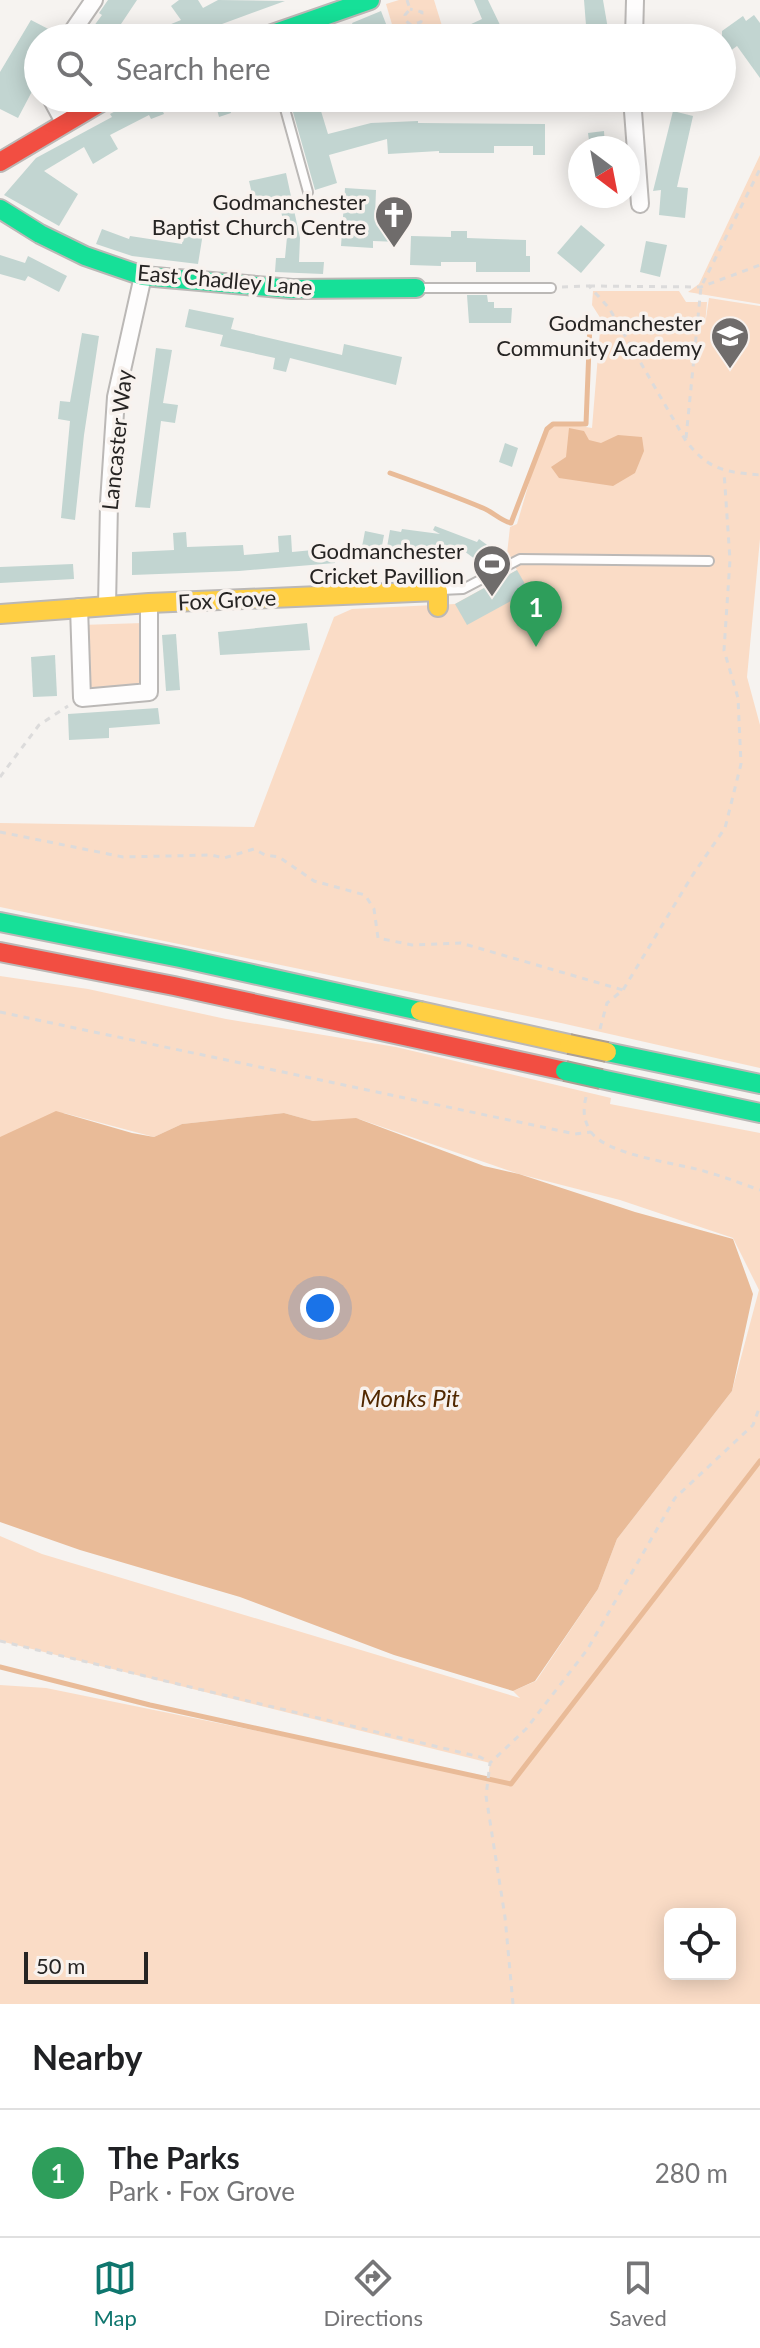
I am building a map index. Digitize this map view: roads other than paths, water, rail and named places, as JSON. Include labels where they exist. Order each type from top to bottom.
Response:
[{"type":"main road","points":[[301,24],[370,0]]},
{"type":"main road","points":[[0,162],[82,112]]},
{"type":"main road","name":"East Chadley Lane","points":[[0,209],[40,234],[85,256],[143,276],[292,289],[416,288]]},
{"type":"main road","name":"Fox Grove","points":[[0,614],[149,603],[438,599]]},
{"type":"main road","points":[[0,922],[180,958],[569,1044],[603,1044],[760,1084]]},
{"type":"main road","points":[[0,952],[174,986],[760,1113]]},
{"type":"street","points":[[78,24],[94,0]]},
{"type":"street","points":[[634,24],[635,0]]},
{"type":"street","points":[[59,112],[64,122]]},
{"type":"street","points":[[633,112],[635,136]]},
{"type":"street","name":"Lancaster Way","points":[[107,606],[109,503],[116,397],[143,276]]},
{"type":"street","points":[[79,607],[82,698],[149,692],[149,603]]},
{"type":"lane","points":[[286,112],[308,192]]},
{"type":"lane","points":[[416,288],[551,288]]},
{"type":"lane","points":[[438,599],[520,559],[709,561]]},
{"type":"water","points":[[569,428],[584,431],[589,440],[601,443],[618,435],[642,437],[644,451],[635,473],[613,486],[559,478],[551,467],[566,457]]},
{"type":"water","name":"Monks Pit","points":[[56,1111],[154,1137],[182,1124],[284,1113],[313,1121],[356,1118],[484,1166],[733,1239],[753,1294],[732,1391],[617,1539],[598,1589],[535,1681],[513,1691],[394,1655],[240,1597],[80,1550],[0,1522],[0,1137]]},
{"type":"waterway","points":[[390,473],[483,508],[511,523],[547,429],[553,424],[586,424],[590,323]]},
{"type":"waterway","points":[[0,1667],[150,1705],[511,1784],[760,1461]]},
{"type":"place","name":"Godmanchester Baptist Church Centre","points":[[394,249]]},
{"type":"place","name":"Godmanchester Community Academy","points":[[730,370]]},
{"type":"place","name":"Godmanchester Cricket Pavillion","points":[[492,598]]},
{"type":"place","name":"The Parks","points":[[536,647]]}]
